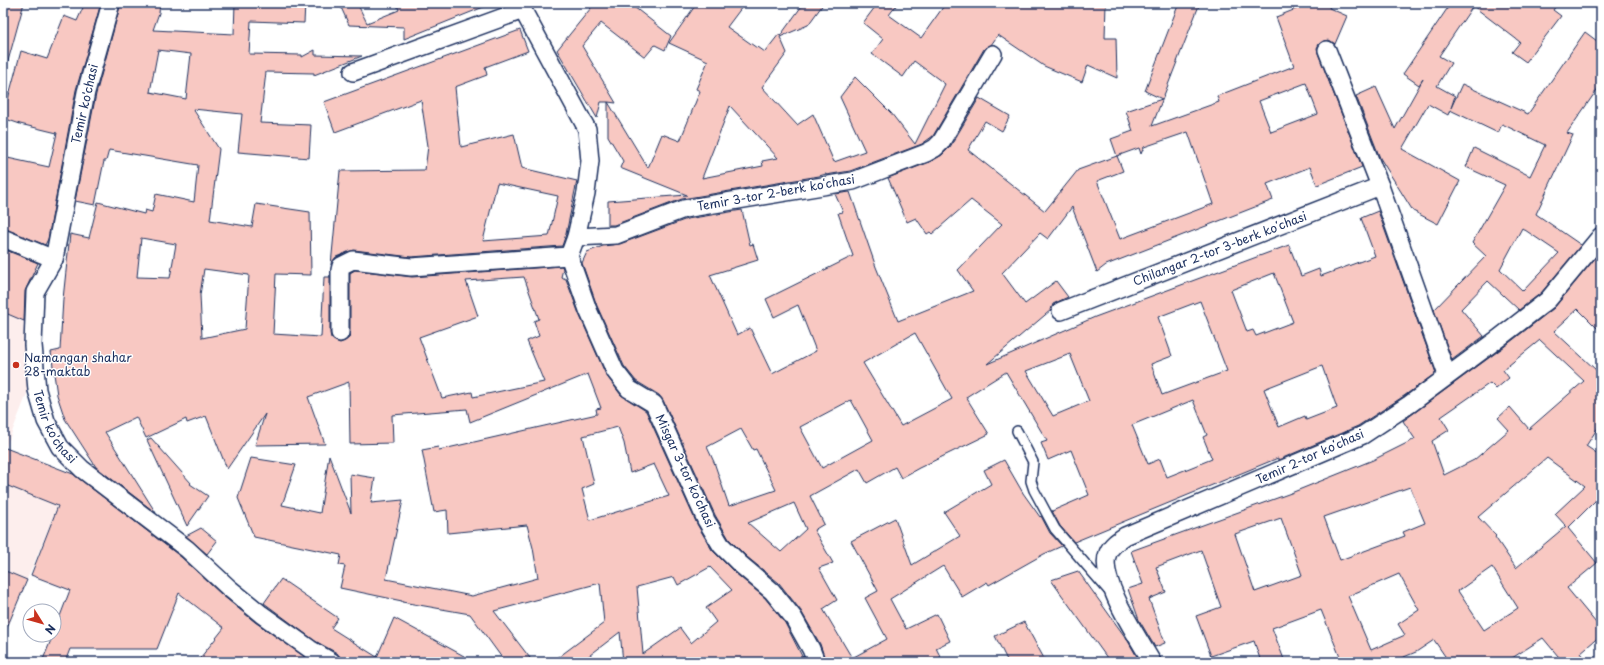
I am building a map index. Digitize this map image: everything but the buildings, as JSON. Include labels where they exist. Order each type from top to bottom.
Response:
[{"type":"street","name":"Temir ko'chasi","points":[[112,3],[86,92],[54,259],[35,292],[33,345],[37,390],[46,421],[60,447],[82,469],[187,549],[229,588],[261,614],[310,649],[332,662]]},
{"type":"street","points":[[340,333],[340,270],[341,266],[346,262],[353,260],[411,267],[569,256],[576,237],[586,193],[590,161],[587,129],[521,6],[353,72]]},
{"type":"street","points":[[1327,50],[1380,186],[1447,375]]},
{"type":"street","name":"Temir 3-tor 2-berk koʻchasi","points":[[576,237],[616,235],[684,209],[853,181],[926,153],[935,148],[941,142],[993,54]]},
{"type":"street","name":"Chilangar 2-tor 3-berk koʻchasi","points":[[1061,311],[1380,186]]},
{"type":"street","name":"Temir 2-tor koʻchasi","points":[[1152,662],[1115,597],[1106,568],[1108,553],[1115,543],[1126,536],[1363,435],[1410,404],[1548,300],[1601,236]]},
{"type":"street","points":[[3,238],[54,259]]},
{"type":"street","name":"Misgar 3-tor koʻchasi","points":[[569,256],[588,310],[615,371],[629,388],[654,404],[706,520],[721,545],[740,564],[772,591],[793,617],[811,649],[816,662]]},
{"type":"lane","points":[[1017,431],[1033,462],[1030,481],[1055,529],[1115,597]]},
{"type":"shaded area","name":"Namangan shahar 28-maktab","points":[[3,253],[37,267],[30,291],[30,386],[3,455]]},
{"type":"shaded area","points":[[3,484],[58,506],[19,598],[3,592]]},
{"type":"place","name":"Namangan shahar 28-maktab","points":[[16,365]]}]
